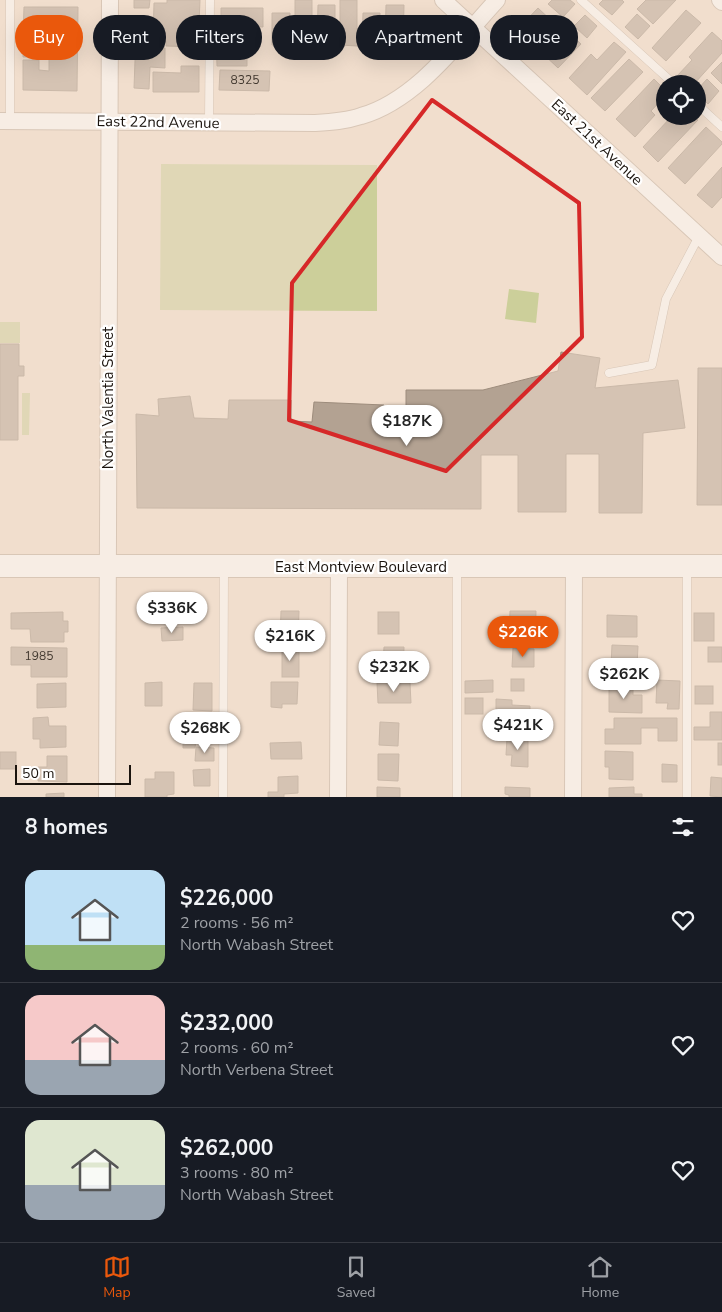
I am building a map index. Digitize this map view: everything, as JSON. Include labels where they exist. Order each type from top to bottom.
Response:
[{"type":"main road","name":"East Montview Boulevard","points":[[0,566],[722,566]]},
{"type":"street","name":"North Valentia Street","points":[[107,797],[108,121],[110,0]]},
{"type":"street","name":"East 21st Avenue","points":[[443,0],[459,15]]},
{"type":"street","name":"East 22nd Avenue","points":[[480,19],[498,0]]},
{"type":"street","name":"East 21st Avenue","points":[[480,34],[722,257]]},
{"type":"street","name":"East 22nd Avenue","points":[[5,121],[316,123],[341,121],[362,116],[386,106],[405,95],[422,81],[441,60]]},
{"type":"street","points":[[338,567],[338,797]]},
{"type":"street","points":[[573,797],[574,567]]},
{"type":"lane","points":[[5,121],[10,0]]},
{"type":"lane","points":[[209,122],[210,0]]},
{"type":"lane","points":[[580,0],[664,75]]},
{"type":"lane","points":[[706,112],[722,127]]},
{"type":"lane","points":[[609,373],[652,365],[666,299],[699,236]]},
{"type":"lane","points":[[223,797],[224,567]]},
{"type":"lane","points":[[457,567],[457,797]]},
{"type":"lane","points":[[687,567],[687,797]]},
{"type":"highlighted area","points":[[432,100],[579,203],[582,337],[446,471],[289,420],[292,283]]},
{"type":"green space","points":[[161,164],[377,165],[377,311],[160,310]]},
{"type":"green space","points":[[509,289],[539,293],[536,323],[505,319]]},
{"type":"green space","points":[[0,322],[20,322],[20,343],[0,343]]},
{"type":"green space","points":[[22,393],[30,393],[29,435],[22,435]]},
{"type":"building","points":[[134,0],[150,0],[149,8],[134,8]]},
{"type":"building","points":[[167,0],[200,0],[199,15],[176,15],[176,46],[166,46],[166,15],[154,15],[154,3],[167,3]]},
{"type":"building","points":[[295,0],[312,0],[312,15],[295,15]]},
{"type":"building","points":[[340,0],[357,0],[356,46],[346,45],[346,15],[340,15]]},
{"type":"building","points":[[552,0],[570,0],[575,4],[565,15],[561,15],[548,4]]},
{"type":"building","points":[[603,0],[622,0],[624,2],[612,15],[599,4]]},
{"type":"building","points":[[646,0],[676,0],[653,24],[637,9]]},
{"type":"building","points":[[318,5],[335,5],[335,15],[318,15]]},
{"type":"building","points":[[386,5],[404,5],[404,15],[386,15]]},
{"type":"building","points":[[24,7],[78,7],[78,15],[24,15]]},
{"type":"building","points":[[221,8],[263,8],[263,27],[262,15],[221,15]]},
{"type":"building","points":[[538,8],[545,15],[531,15]]},
{"type":"building","points":[[686,10],[701,23],[666,61],[652,48]]},
{"type":"building","points":[[272,13],[290,13],[290,15],[272,15]]},
{"type":"building","points":[[363,13],[380,13],[380,15],[363,15]]},
{"type":"building","points":[[637,14],[650,26],[638,39],[625,27]]},
{"type":"building","points":[[585,15],[597,26],[587,38],[578,30],[578,22]]},
{"type":"building","points":[[712,32],[722,41],[722,53],[702,75],[678,75],[692,60],[689,57]]},
{"type":"building","points":[[614,42],[626,52],[587,95],[569,78],[591,54],[597,60]]},
{"type":"building","points":[[629,59],[643,72],[605,111],[591,98]]},
{"type":"building","points":[[23,60],[39,60],[39,70],[49,71],[49,60],[77,60],[77,91],[23,90]]},
{"type":"building","points":[[135,60],[165,60],[165,68],[150,67],[149,89],[134,88]]},
{"type":"building","points":[[217,60],[247,60],[247,66],[217,66]]},
{"type":"building","points":[[550,60],[566,60],[558,68]]},
{"type":"building","points":[[722,62],[722,84],[711,73]]},
{"type":"building","points":[[181,66],[199,66],[199,92],[153,92],[153,72],[181,73]]},
{"type":"building","points":[[220,70],[270,71],[269,91],[219,90]]},
{"type":"building","points":[[654,79],[656,81],[656,106],[651,111],[655,115],[635,137],[616,119]]},
{"type":"building","points":[[706,80],[719,91],[708,104],[706,102]]},
{"type":"building","points":[[664,125],[693,125],[658,162],[643,147]]},
{"type":"building","points":[[706,127],[722,144],[685,184],[668,168]]},
{"type":"building","points":[[722,167],[722,197],[712,208],[697,195]]},
{"type":"building","points":[[0,344],[19,344],[19,366],[24,366],[24,376],[18,376],[18,440],[0,440]]},
{"type":"building","points":[[561,352],[600,358],[595,388],[678,380],[685,428],[643,433],[642,513],[599,513],[599,454],[566,454],[566,512],[518,512],[518,455],[481,455],[481,509],[137,508],[136,414],[159,416],[158,399],[190,396],[194,418],[228,419],[229,400],[291,400],[291,421],[312,422],[314,402],[384,405],[383,427],[406,428],[406,390],[483,390],[558,371]]},
{"type":"building","points":[[698,368],[722,368],[722,505],[697,505]]},
{"type":"building","points":[[281,611],[299,611],[298,642],[280,641]]},
{"type":"building","points":[[510,611],[536,611],[535,642],[509,641]]},
{"type":"building","points":[[63,612],[63,621],[68,621],[68,632],[64,632],[64,642],[31,642],[30,629],[11,629],[11,613]]},
{"type":"building","points":[[378,612],[399,612],[399,634],[378,634]]},
{"type":"building","points":[[694,613],[714,613],[714,641],[694,641]]},
{"type":"building","points":[[607,615],[637,616],[637,637],[607,637]]},
{"type":"building","points":[[183,627],[183,640],[162,641],[161,628]]},
{"type":"building","points":[[612,645],[638,646],[637,666],[611,665]]},
{"type":"building","points":[[11,647],[67,648],[67,677],[31,677],[31,665],[11,665]]},
{"type":"building","points":[[282,647],[299,647],[299,677],[282,677]]},
{"type":"building","points":[[384,647],[404,647],[403,678],[375,677],[375,665],[383,665]]},
{"type":"building","points":[[708,647],[722,647],[722,662],[708,662]]},
{"type":"building","points":[[513,648],[534,649],[534,667],[512,667]]},
{"type":"building","points":[[653,666],[653,679],[639,679],[639,667]]},
{"type":"building","points":[[511,679],[524,679],[524,691],[511,691]]},
{"type":"building","points":[[493,680],[493,692],[465,693],[465,681]]},
{"type":"building","points":[[657,680],[680,681],[679,709],[667,709],[668,703],[656,703]]},
{"type":"building","points":[[162,682],[162,706],[145,706],[145,683]]},
{"type":"building","points":[[271,682],[298,682],[297,704],[282,704],[282,708],[271,707]]},
{"type":"building","points":[[66,683],[66,707],[37,708],[37,684]]},
{"type":"building","points":[[194,683],[212,683],[212,711],[193,710]]},
{"type":"building","points":[[377,683],[410,683],[411,703],[378,703]]},
{"type":"building","points":[[609,685],[633,686],[633,695],[642,695],[642,713],[609,712]]},
{"type":"building","points":[[695,686],[713,686],[713,704],[695,704]]},
{"type":"building","points":[[465,698],[483,698],[483,714],[465,714]]},
{"type":"building","points":[[496,699],[512,700],[512,705],[530,706],[530,724],[500,723],[500,713],[496,713]]},
{"type":"building","points":[[710,712],[722,712],[722,740],[694,740],[694,727],[710,727]]},
{"type":"building","points":[[48,717],[49,726],[66,726],[66,747],[40,748],[40,739],[33,739],[33,718]]},
{"type":"building","points":[[614,718],[677,718],[677,741],[658,741],[658,728],[641,728],[641,744],[605,744],[605,729],[614,729]]},
{"type":"building","points":[[380,722],[399,723],[398,746],[379,745]]},
{"type":"building","points":[[183,738],[196,739],[195,748],[183,748]]},
{"type":"building","points":[[507,738],[528,738],[528,767],[511,766],[512,755],[506,755]]},
{"type":"building","points":[[301,742],[302,759],[271,759],[270,743]]},
{"type":"building","points":[[718,743],[722,743],[722,765],[718,765]]},
{"type":"building","points":[[196,747],[214,748],[214,761],[195,761]]},
{"type":"building","points":[[605,751],[633,752],[633,780],[609,779],[609,767],[605,767]]},
{"type":"building","points":[[0,752],[16,752],[16,769],[0,769]]},
{"type":"building","points":[[378,754],[399,754],[398,781],[378,780]]},
{"type":"building","points":[[47,756],[67,756],[67,782],[38,781],[38,767],[47,767]]},
{"type":"building","points":[[662,764],[677,765],[677,782],[662,782]]},
{"type":"building","points":[[210,769],[210,786],[194,786],[193,770]]},
{"type":"building","points":[[155,772],[174,772],[174,794],[167,795],[167,797],[145,797],[145,779],[155,779]]},
{"type":"building","points":[[298,776],[298,793],[284,794],[284,797],[268,797],[268,792],[278,792],[278,777]]},
{"type":"building","points":[[711,777],[722,778],[722,797],[710,796]]},
{"type":"building","points":[[377,787],[400,788],[400,797],[377,797]]},
{"type":"building","points":[[505,787],[530,788],[530,797],[509,797],[509,795],[505,794]]},
{"type":"building","points":[[634,787],[634,794],[642,794],[642,797],[609,797],[609,788]]},
{"type":"building","points":[[64,793],[64,797],[46,797],[46,794]]}]
